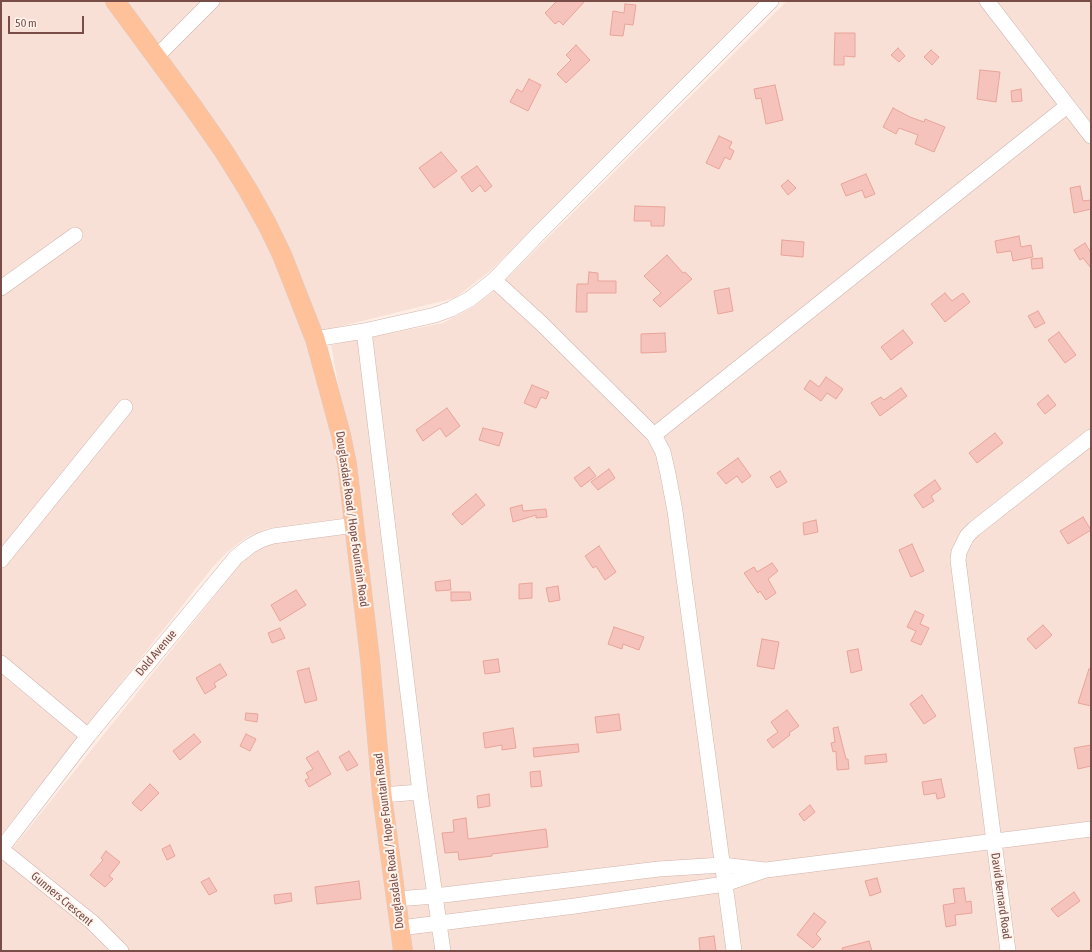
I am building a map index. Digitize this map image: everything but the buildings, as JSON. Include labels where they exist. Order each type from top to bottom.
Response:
[{"type":"main road","name":"Douglasdale Road / Hope Fountain Road","points":[[115,1],[219,144],[252,197],[282,255],[315,339],[341,434],[347,464],[370,659],[382,795],[403,951]]},
{"type":"street","points":[[156,57],[212,1]]},
{"type":"street","points":[[315,339],[364,331],[435,315],[470,299],[494,280],[771,1]]},
{"type":"street","points":[[987,1],[1091,136]]},
{"type":"street","points":[[654,435],[1067,106]]},
{"type":"street","points":[[1,288],[75,235]]},
{"type":"street","points":[[494,280],[541,323],[654,435],[661,447],[666,462],[675,511],[734,951]]},
{"type":"street","points":[[364,331],[420,792],[442,951]]},
{"type":"street","points":[[1,560],[125,407]]},
{"type":"street","name":"David Bernard Road","points":[[1008,951],[958,560],[959,552],[967,536],[974,529],[1091,437]]},
{"type":"street","name":"Dold Avenue","points":[[1,849],[88,736],[230,564],[243,551],[261,540],[273,536],[355,526]]},
{"type":"street","points":[[1,663],[88,736]]},
{"type":"street","points":[[382,795],[420,792]]},
{"type":"street","points":[[400,928],[575,906],[725,884],[766,870],[1091,829]]},
{"type":"street","name":"Gunners Crescent","points":[[1,849],[92,922],[121,951]]},
{"type":"street","points":[[396,899],[435,896],[659,869],[722,864],[766,870]]},
{"type":"shaded area","points":[[1,1],[761,1],[490,271],[455,298],[305,335],[333,441],[345,518],[269,528],[247,537],[227,552],[212,568],[1,835]]},
{"type":"shaded area","points":[[787,1],[1091,1],[1091,951],[1,951],[1,863],[245,558],[273,542],[365,532],[331,345],[443,323],[475,306],[495,290]]}]
